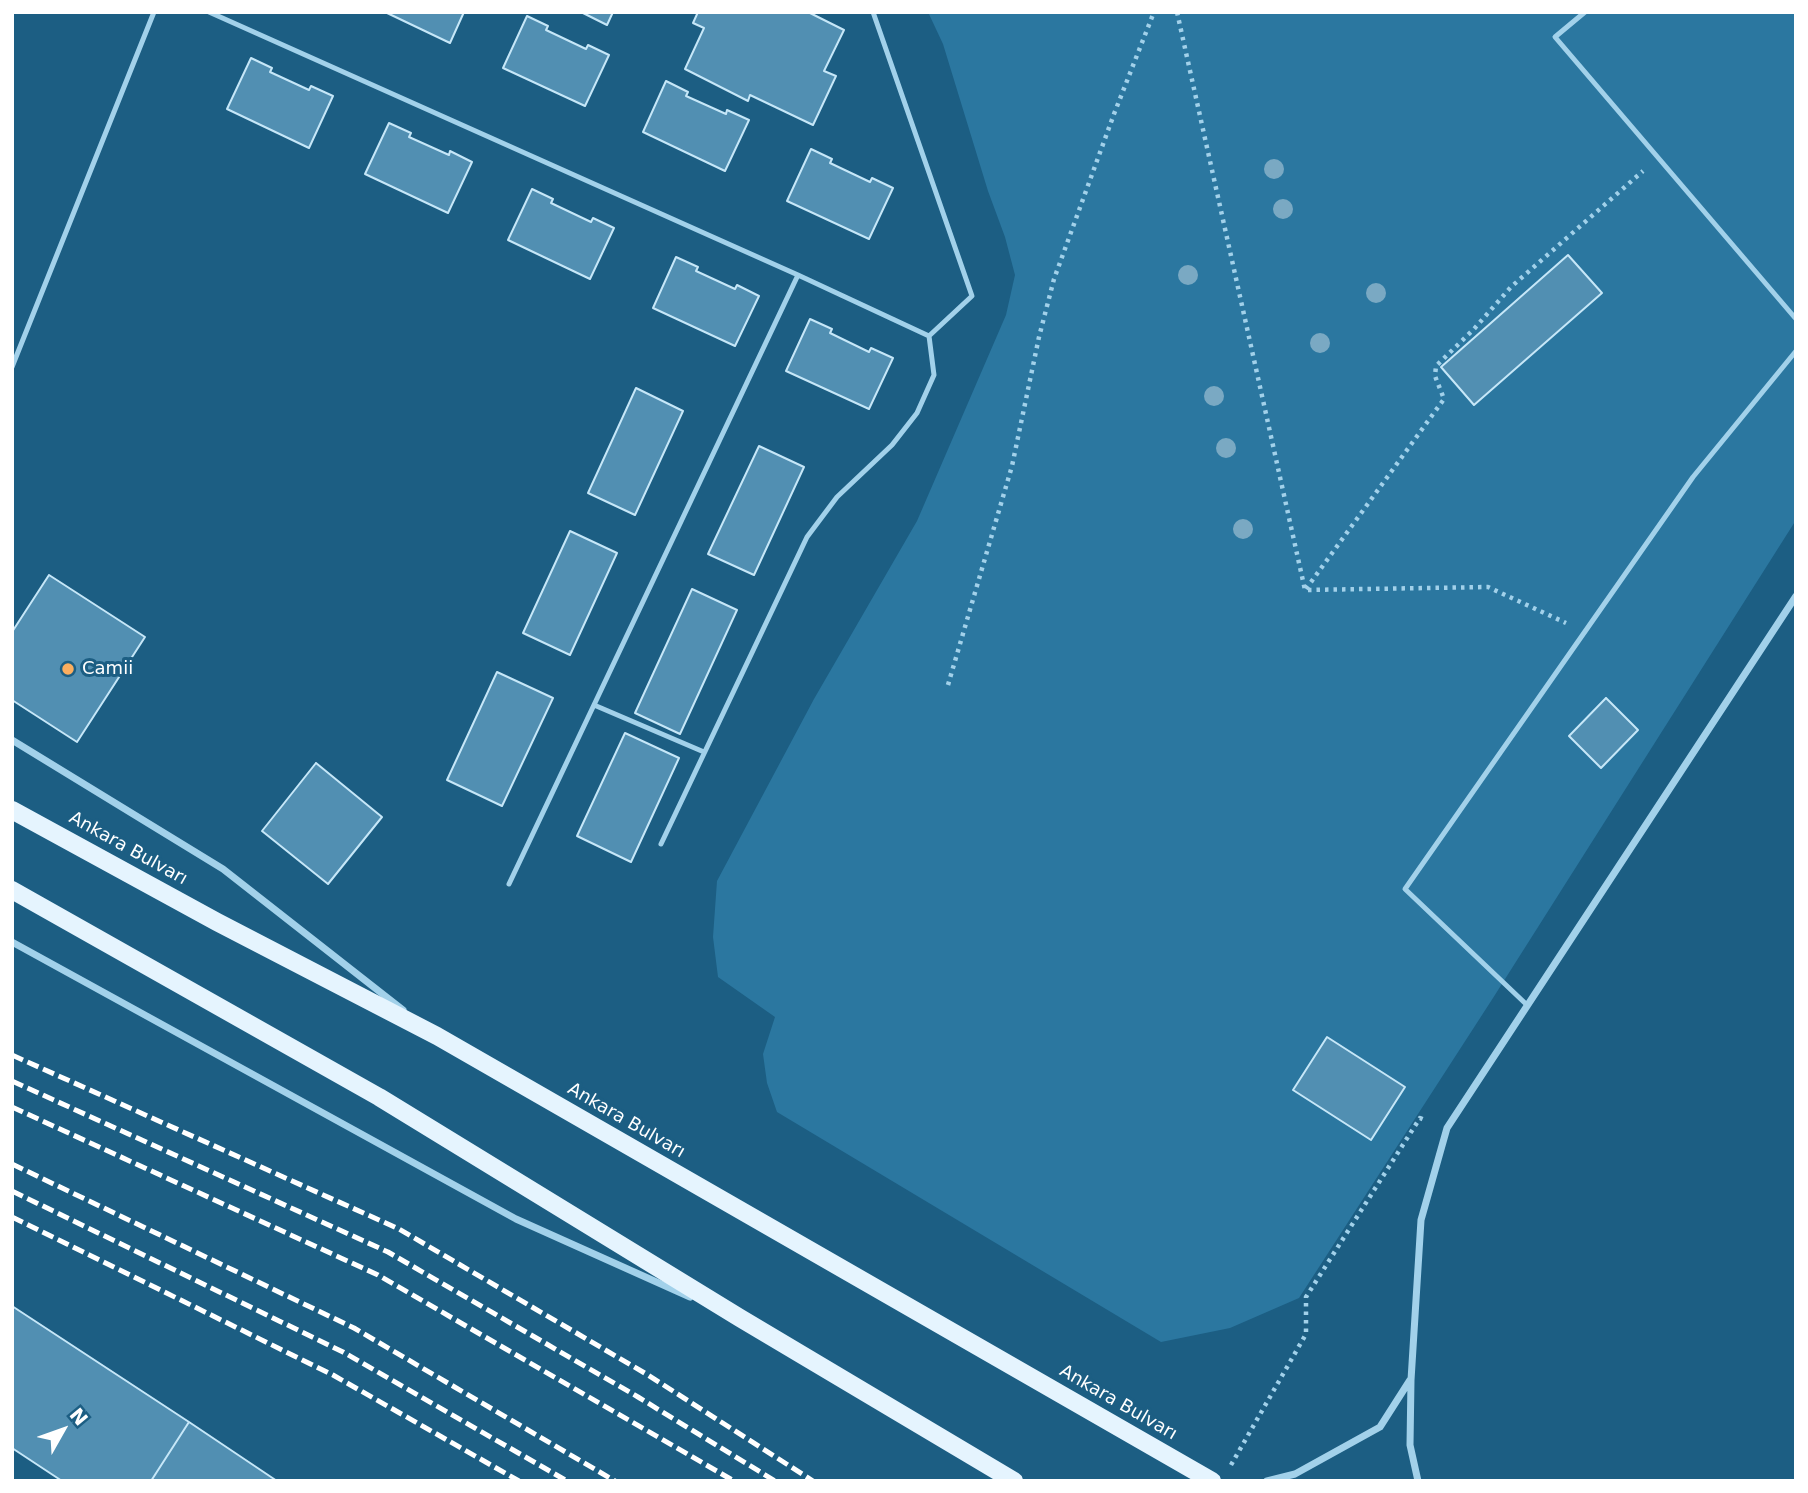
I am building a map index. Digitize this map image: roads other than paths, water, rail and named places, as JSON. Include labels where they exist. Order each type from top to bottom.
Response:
[{"type":"main road","name":"Ankara Bulvarı","points":[[12,810],[217,922],[437,1036],[1212,1481]]},
{"type":"main road","points":[[12,890],[379,1097],[740,1318],[1014,1481]]},
{"type":"street","points":[[1418,1481],[1409,1445],[1421,1220],[1447,1128],[1796,596]]},
{"type":"street","points":[[12,740],[223,869],[437,1036]]},
{"type":"street","points":[[12,942],[516,1219],[740,1318]]},
{"type":"street","points":[[1267,1481],[1295,1474],[1380,1427],[1411,1380]]},
{"type":"lane","points":[[12,367],[154,12]]},
{"type":"lane","points":[[209,12],[929,336]]},
{"type":"lane","points":[[873,12],[972,296],[929,336]]},
{"type":"lane","points":[[1585,12],[1555,37],[1796,319]]},
{"type":"lane","points":[[509,884],[798,275]]},
{"type":"lane","points":[[660,844],[807,537],[837,497],[892,445],[918,413],[934,375],[929,336]]},
{"type":"lane","points":[[1527,1005],[1405,889],[1693,477],[1796,351]]},
{"type":"lane","points":[[594,705],[705,752]]},
{"type":"railway","points":[[12,1055],[399,1229],[648,1375],[813,1481]]},
{"type":"railway","points":[[12,1081],[388,1252],[638,1397],[775,1481]]},
{"type":"railway","points":[[12,1107],[378,1275],[734,1481]]},
{"type":"railway","points":[[12,1164],[354,1328],[615,1481]]},
{"type":"railway","points":[[12,1191],[343,1352],[567,1481]]},
{"type":"railway","points":[[12,1217],[333,1375],[519,1481]]},
{"type":"place","name":"Camii","points":[[68,669]]}]
